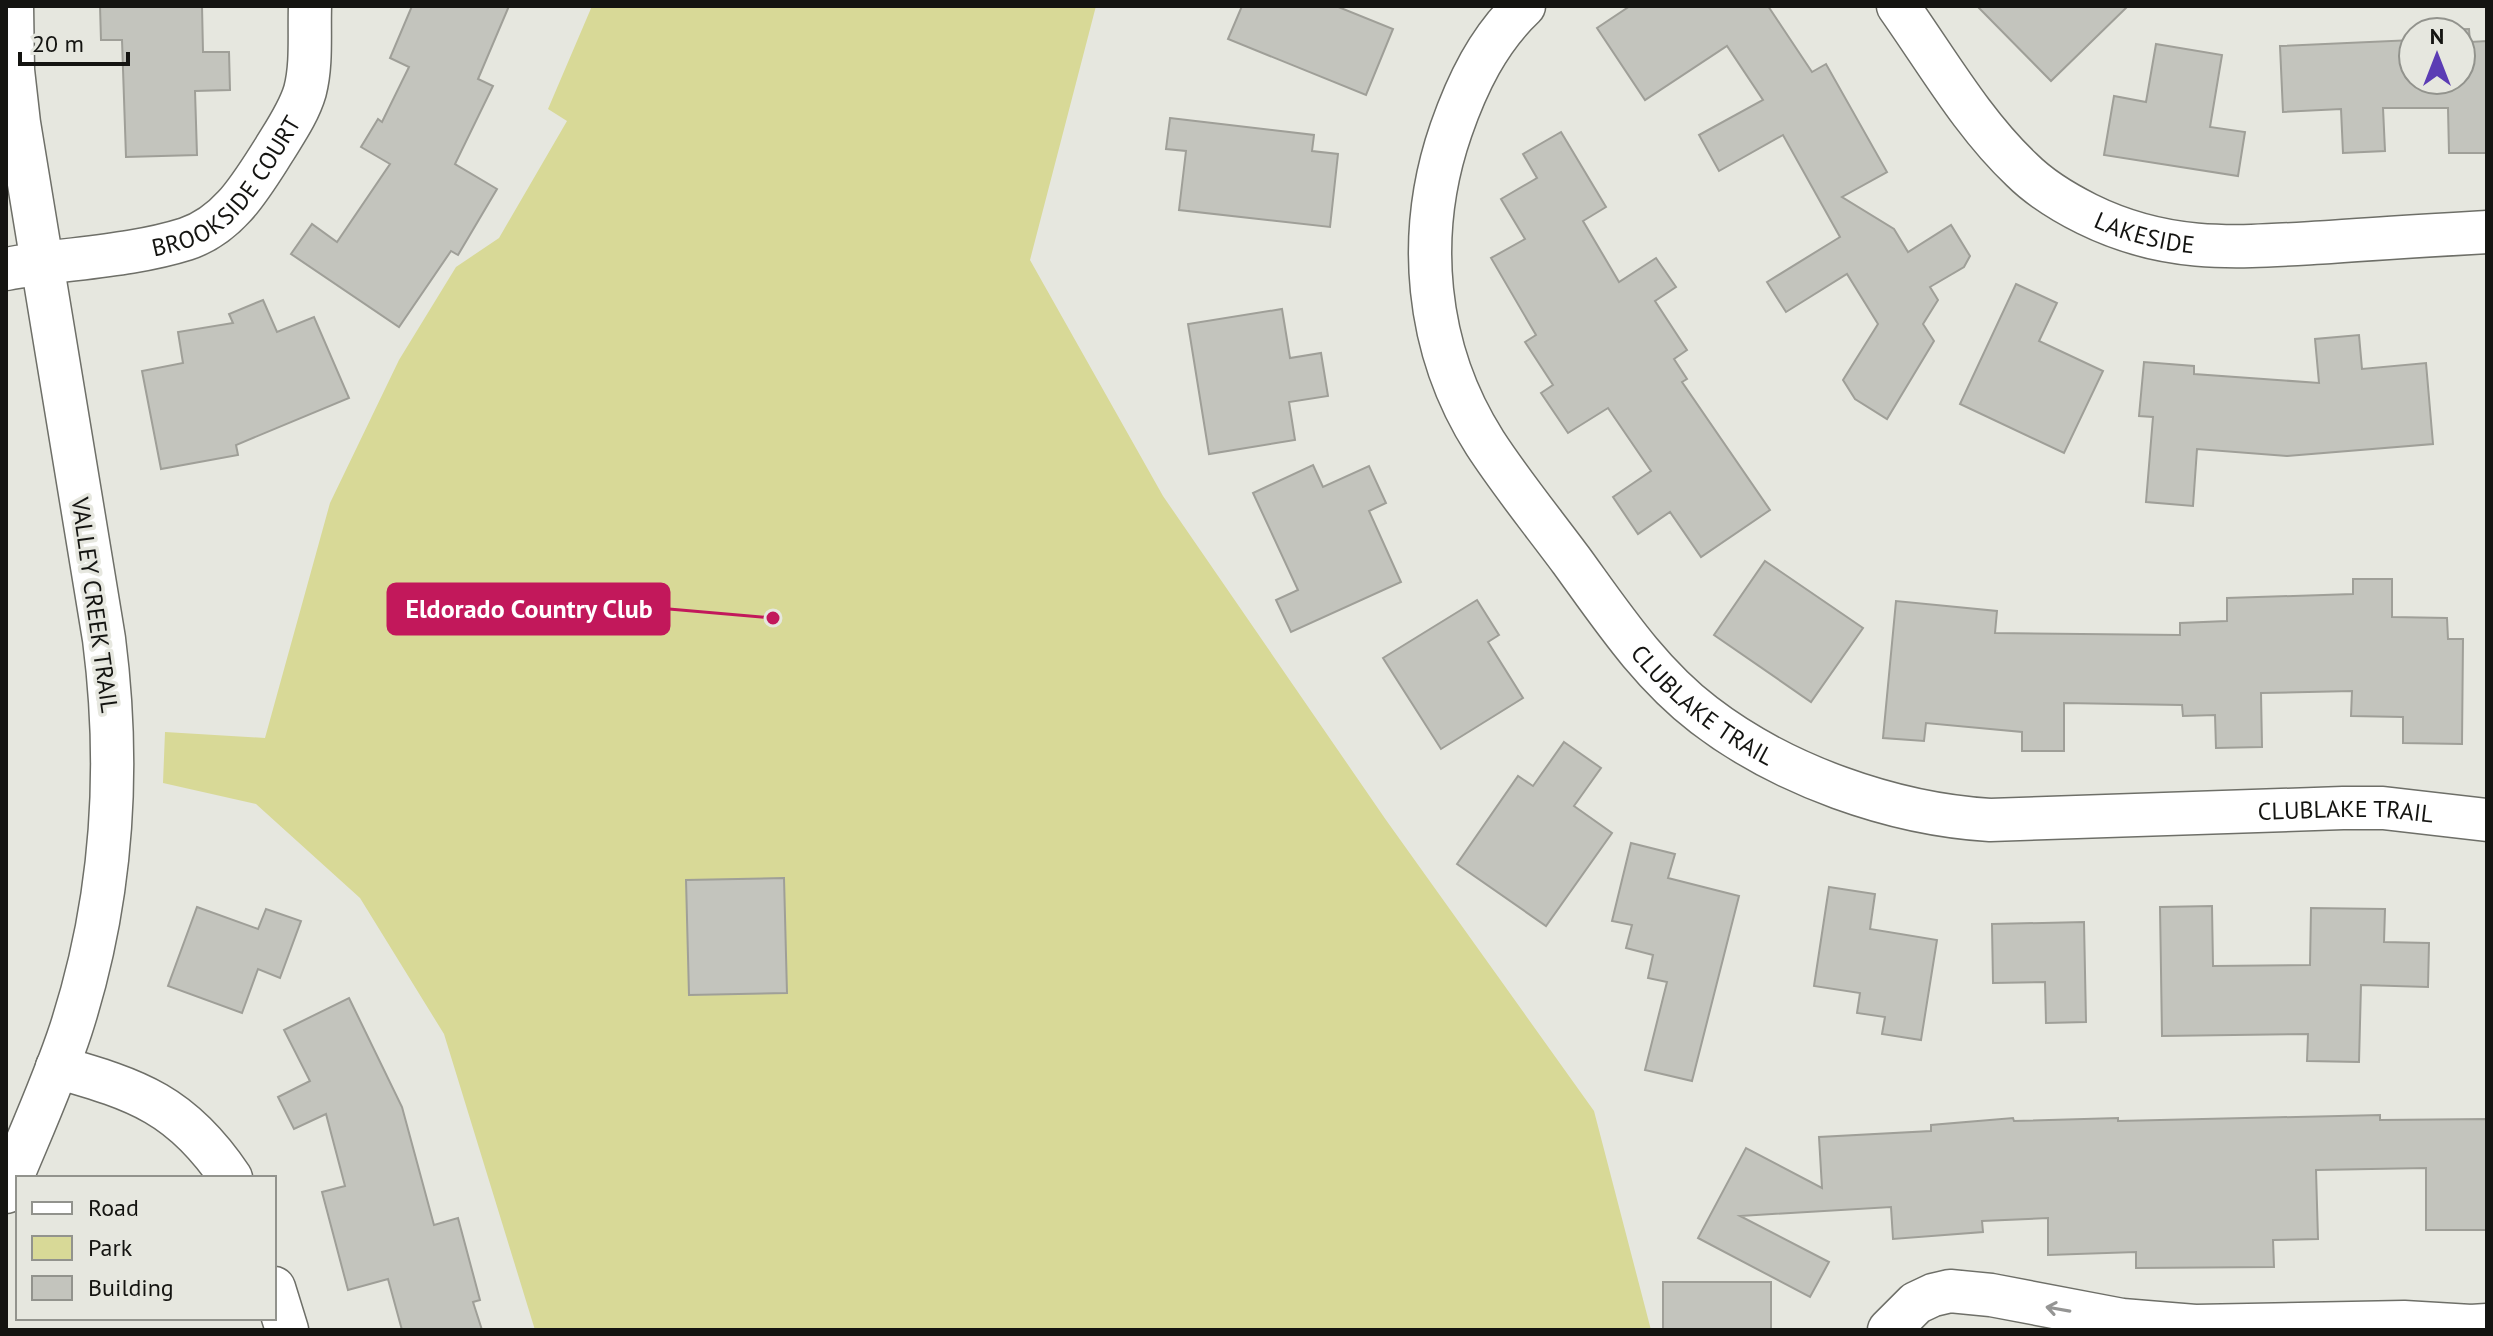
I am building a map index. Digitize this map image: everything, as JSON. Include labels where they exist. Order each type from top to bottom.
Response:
[{"type":"street","name":"VALLEY CREEK TRAIL","points":[[6,1192],[57,1067],[81,995],[109,855],[113,751],[104,639],[23,266],[12,6]]},
{"type":"street","name":"BROOKSIDE COURT","points":[[23,266],[187,239],[207,230],[227,214],[244,196],[286,131],[304,93],[308,74],[310,6]]},
{"type":"street","name":"CLUBLAKE TRAIL","points":[[1524,6],[1509,20],[1471,80],[1446,145],[1431,215],[1430,264],[1436,322],[1456,385],[1485,442],[1629,640],[1681,696],[1706,717],[1742,740],[1841,788],[1889,805],[1959,818],[2383,808],[2487,820]]},
{"type":"street","name":"LAKESIDE","points":[[1898,6],[1984,127],[2020,169],[2043,189],[2070,205],[2137,235],[2171,243],[2248,247],[2487,232]]},
{"type":"street","points":[[57,1067],[127,1087],[156,1103],[202,1141],[229,1176]]},
{"type":"street","points":[[1889,1330],[1916,1303],[1950,1291],[1991,1295],[2140,1326],[2404,1322],[2474,1327]]},
{"type":"street","points":[[276,1294],[287,1330]]},
{"type":"green space","points":[[592,6],[1096,6],[1030,260],[1163,496],[1386,820],[1594,1111],[1651,1330],[535,1330],[444,1034],[360,898],[256,804],[163,783],[165,732],[265,738],[330,503],[399,360],[456,267],[499,238],[567,121],[548,109]]},
{"type":"building","points":[[100,6],[202,6],[203,52],[229,52],[230,90],[195,91],[197,155],[126,157],[122,40],[101,40]]},
{"type":"building","points":[[412,6],[509,6],[478,79],[493,86],[455,164],[497,189],[458,255],[451,251],[399,327],[291,254],[312,224],[337,242],[390,164],[361,147],[378,119],[382,122],[409,67],[390,58]]},
{"type":"building","points":[[1242,6],[1336,6],[1393,29],[1366,95],[1228,39]]},
{"type":"building","points":[[1630,6],[1768,6],[1812,72],[1826,64],[1887,172],[1842,197],[1894,229],[1908,252],[1951,225],[1970,256],[1964,267],[1930,287],[1938,300],[1923,324],[1934,341],[1887,419],[1855,399],[1843,380],[1878,324],[1847,274],[1786,312],[1767,282],[1840,237],[1783,135],[1719,171],[1699,135],[1763,100],[1727,46],[1645,100],[1597,28]]},
{"type":"building","points":[[1977,6],[2128,6],[2051,81]]},
{"type":"building","points":[[2397,41],[2397,96],[2477,96],[2477,42],[2487,41],[2487,153],[2449,153],[2448,108],[2383,108],[2385,151],[2343,153],[2341,109],[2283,112],[2280,46]]},
{"type":"building","points":[[2156,44],[2222,55],[2210,127],[2245,132],[2238,176],[2104,155],[2114,96],[2146,102]]},
{"type":"building","points":[[1170,118],[1314,135],[1312,151],[1338,154],[1330,227],[1179,210],[1186,151],[1166,149]]},
{"type":"building","points":[[1561,132],[1606,207],[1583,221],[1619,282],[1656,258],[1676,287],[1655,301],[1687,350],[1674,359],[1687,379],[1682,382],[1770,510],[1701,557],[1670,512],[1638,534],[1613,497],[1651,471],[1608,408],[1568,433],[1541,393],[1553,385],[1525,342],[1536,335],[1491,258],[1525,239],[1501,199],[1537,178],[1523,154]]},
{"type":"building","points":[[2016,284],[2057,303],[2039,341],[2103,371],[2064,453],[1960,404]]},
{"type":"building","points":[[263,300],[277,332],[314,317],[349,398],[236,445],[238,455],[161,469],[142,371],[183,363],[178,332],[233,323],[229,314]]},
{"type":"building","points":[[1282,309],[1290,358],[1321,353],[1328,396],[1289,402],[1295,440],[1209,454],[1188,324]]},
{"type":"building","points":[[2359,335],[2362,369],[2426,363],[2433,444],[2287,456],[2197,449],[2193,506],[2146,502],[2153,417],[2139,416],[2144,362],[2194,366],[2194,374],[2319,383],[2315,339]]},
{"type":"building","points":[[1313,465],[1323,487],[1369,466],[1386,503],[1369,511],[1401,582],[1291,632],[1276,600],[1298,590],[1253,493]]},
{"type":"building","points":[[1765,561],[1863,628],[1811,702],[1714,635]]},
{"type":"building","points":[[2353,579],[2392,579],[2392,617],[2447,618],[2448,639],[2463,639],[2462,744],[2403,743],[2403,717],[2351,716],[2352,691],[2261,693],[2262,747],[2216,748],[2215,715],[2183,716],[2182,705],[2064,703],[2064,751],[2022,751],[2022,732],[1926,723],[1924,741],[1883,738],[1896,601],[1997,611],[1995,633],[2180,635],[2180,623],[2227,621],[2227,598],[2353,594]]},
{"type":"building","points":[[1477,600],[1499,635],[1488,642],[1523,698],[1441,749],[1383,658]]},
{"type":"building","points":[[1564,742],[1601,768],[1574,806],[1612,833],[1546,926],[1457,864],[1518,776],[1533,786]]},
{"type":"building","points":[[1631,843],[1675,854],[1668,878],[1739,896],[1692,1081],[1645,1070],[1667,982],[1648,978],[1653,955],[1626,948],[1632,925],[1612,921]]},
{"type":"building","points":[[784,878],[787,993],[689,995],[686,880]]},
{"type":"building","points":[[1829,887],[1875,894],[1870,929],[1937,940],[1921,1040],[1882,1034],[1885,1017],[1857,1013],[1860,993],[1814,986]]},
{"type":"building","points":[[2212,906],[2213,966],[2310,965],[2311,908],[2385,909],[2384,942],[2429,943],[2428,987],[2361,985],[2359,1062],[2307,1061],[2308,1034],[2162,1036],[2160,907]]},
{"type":"building","points":[[197,907],[258,929],[266,909],[301,921],[280,978],[258,969],[242,1013],[168,986]]},
{"type":"building","points":[[2084,922],[2086,1022],[2046,1023],[2045,982],[1993,983],[1992,924]]},
{"type":"building","points":[[349,998],[402,1107],[434,1225],[458,1218],[480,1300],[473,1302],[482,1330],[402,1330],[388,1279],[348,1290],[322,1192],[345,1186],[326,1114],[294,1129],[278,1097],[310,1081],[284,1030]]},
{"type":"building","points":[[2380,1115],[2380,1120],[2487,1119],[2487,1230],[2426,1230],[2426,1168],[2316,1170],[2318,1239],[2273,1240],[2274,1267],[2136,1268],[2136,1252],[2048,1255],[2048,1218],[1982,1221],[1983,1232],[1893,1239],[1891,1207],[1740,1216],[1829,1262],[1810,1297],[1698,1238],[1746,1148],[1822,1188],[1819,1137],[1931,1131],[1931,1125],[2013,1118],[2014,1121],[2118,1118],[2118,1121]]},
{"type":"building","points":[[1663,1282],[1771,1282],[1771,1330],[1663,1330]]},
{"type":"place","name":"Eldorado Country Club","points":[[773,618]]}]
